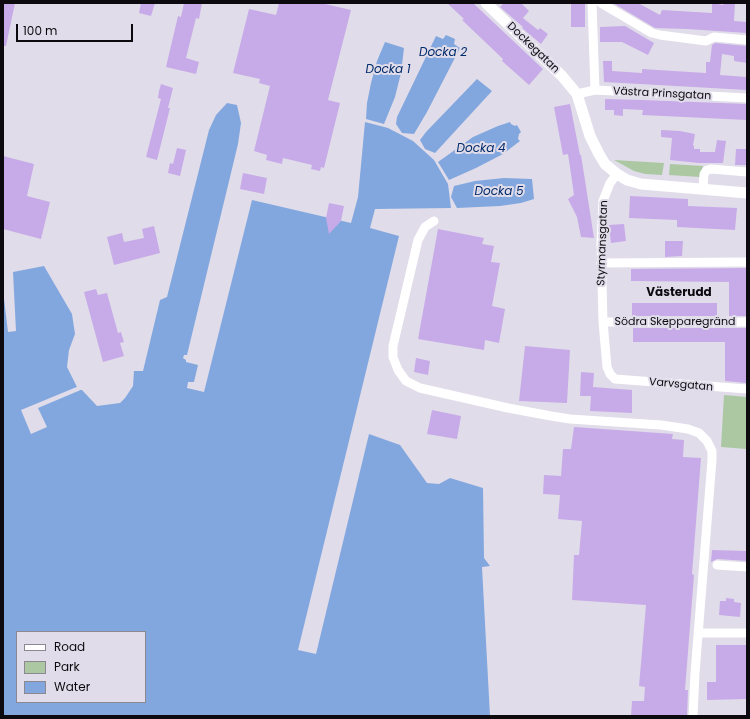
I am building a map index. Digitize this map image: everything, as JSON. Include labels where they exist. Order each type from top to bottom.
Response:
[{"type":"street","name":"Dockegatan","points":[[486,3],[557,71],[577,94]]},
{"type":"street","points":[[592,3],[595,90]]},
{"type":"street","points":[[601,3],[652,33],[706,41],[714,37],[747,40]]},
{"type":"street","name":"Västra Prinsgatan","points":[[577,94],[595,90],[747,98]]},
{"type":"street","points":[[577,94],[590,136],[599,154],[605,164],[627,180],[641,184],[747,193]]},
{"type":"street","points":[[703,189],[704,174],[707,170],[747,172]]},
{"type":"street","name":"Styrmansgatan","points":[[615,379],[610,374],[607,367],[603,322],[601,263],[602,201],[610,183],[617,174]]},
{"type":"street","points":[[434,221],[425,227],[418,240],[393,346],[393,357],[398,370],[406,381],[420,388],[551,416],[570,419],[661,425],[688,429],[699,433],[707,441],[712,451],[712,460],[698,632],[693,716]]},
{"type":"street","points":[[601,263],[747,262]]},
{"type":"street","name":"Södra Skepparegränd","points":[[603,322],[747,322]]},
{"type":"street","name":"Varvsgatan","points":[[615,379],[747,389]]},
{"type":"street","points":[[717,565],[747,567]]},
{"type":"street","points":[[698,632],[747,633]]},
{"type":"green space","points":[[614,160],[664,163],[662,175],[645,174],[634,171]]},
{"type":"green space","points":[[670,164],[703,166],[700,177],[669,175]]},
{"type":"green space","points":[[724,395],[747,397],[746,449],[721,447]]},
{"type":"water","name":"Docka 2","points":[[446,35],[455,39],[454,44],[460,48],[414,134],[402,133],[396,124],[397,117],[436,36],[443,39]]},
{"type":"water","name":"Docka 1","points":[[385,42],[404,48],[401,73],[395,97],[384,124],[366,119],[367,103],[371,83],[377,61]]},
{"type":"water","points":[[477,79],[492,91],[435,153],[425,149],[420,140]]},
{"type":"water","points":[[227,103],[237,105],[241,123],[238,144],[187,355],[184,355],[183,358],[186,362],[198,365],[194,382],[188,382],[187,388],[204,392],[252,200],[351,223],[358,197],[365,122],[388,128],[413,141],[434,160],[448,184],[451,208],[375,209],[370,228],[399,236],[298,650],[316,654],[369,434],[400,445],[427,483],[439,484],[450,478],[483,488],[484,558],[490,566],[482,567],[490,716],[3,716],[3,290],[8,332],[16,331],[13,272],[44,266],[72,314],[75,334],[69,350],[67,367],[77,387],[82,390],[97,406],[120,403],[133,386],[134,371],[143,371],[160,300],[167,297],[209,130],[216,115]]},
{"type":"water","name":"Docka 4","points":[[510,122],[515,126],[517,125],[521,132],[518,139],[520,141],[503,154],[449,180],[438,162],[473,137]]},
{"type":"water","name":"Docka 5","points":[[504,178],[532,179],[534,199],[521,203],[500,206],[457,208],[451,197],[454,186],[475,181]]},
{"type":"pier","points":[[79,386],[83,389],[38,408],[47,427],[31,434],[21,410]]},
{"type":"building","points":[[3,3],[15,3],[6,46],[3,46]]},
{"type":"building","points":[[141,3],[155,3],[151,16],[139,13]]},
{"type":"building","points":[[184,3],[202,3],[199,19],[196,18],[186,58],[199,62],[196,74],[166,67],[178,16],[181,17]]},
{"type":"building","points":[[279,3],[321,3],[351,10],[328,100],[340,103],[324,168],[321,167],[320,171],[311,169],[312,165],[283,158],[282,164],[266,160],[267,155],[254,151],[270,86],[259,83],[260,79],[233,73],[249,9],[276,15]]},
{"type":"building","points":[[447,3],[473,3],[543,69],[529,85],[502,61],[503,59],[462,20],[464,19]]},
{"type":"building","points":[[504,3],[521,3],[529,11],[523,18],[538,30],[540,28],[548,34],[541,44],[500,7]]},
{"type":"building","points":[[571,3],[585,3],[585,27],[571,27]]},
{"type":"building","points":[[613,3],[638,3],[660,15],[662,10],[712,13],[712,3],[723,5],[724,3],[735,3],[734,21],[747,22],[747,33],[655,28]]},
{"type":"building","points":[[625,26],[654,43],[648,55],[622,42],[600,42],[600,27]]},
{"type":"building","points":[[715,43],[747,46],[747,63],[734,61],[734,56],[722,54],[720,75],[747,77],[747,90],[604,82],[603,61],[612,61],[612,71],[642,73],[642,69],[706,73],[706,62],[710,62],[712,45]]},
{"type":"building","points":[[161,84],[173,88],[168,108],[170,108],[157,160],[146,157],[161,99],[158,98]]},
{"type":"building","points":[[605,99],[747,104],[747,120],[642,115],[643,110],[623,109],[623,116],[614,115],[614,110],[605,110]]},
{"type":"building","points":[[570,104],[581,155],[594,238],[581,237],[577,217],[568,199],[574,195],[568,154],[563,155],[554,107]]},
{"type":"building","points":[[661,130],[680,131],[695,134],[693,145],[694,149],[700,149],[700,152],[715,152],[717,140],[726,141],[723,163],[699,163],[670,160],[672,138],[661,137]]},
{"type":"building","points":[[177,148],[186,150],[180,176],[168,173],[170,163],[173,164]]},
{"type":"building","points":[[736,149],[747,149],[747,165],[735,165]]},
{"type":"building","points":[[3,156],[34,164],[27,196],[50,202],[41,239],[3,229]]},
{"type":"building","points":[[243,173],[267,178],[264,194],[240,189]]},
{"type":"building","points":[[630,196],[688,199],[688,206],[737,208],[735,230],[677,227],[677,220],[629,218]]},
{"type":"building","points":[[329,203],[344,206],[341,221],[329,234],[326,218]]},
{"type":"building","points":[[624,224],[626,241],[611,243],[609,225]]},
{"type":"building","points":[[154,226],[160,253],[114,265],[107,237],[122,233],[124,242],[144,238],[142,229]]},
{"type":"building","points":[[438,229],[484,238],[482,244],[494,246],[491,262],[500,263],[492,306],[505,309],[499,343],[485,340],[484,350],[418,339]]},
{"type":"building","points":[[665,241],[683,241],[682,256],[665,257]]},
{"type":"building","points":[[747,268],[747,316],[729,316],[729,282],[631,281],[631,269]]},
{"type":"building","points":[[96,289],[98,295],[107,293],[118,333],[121,332],[124,342],[120,343],[124,356],[103,362],[84,292]]},
{"type":"building","points":[[632,303],[717,303],[717,316],[632,316]]},
{"type":"building","points":[[633,328],[747,328],[747,383],[725,381],[725,342],[633,342]]},
{"type":"building","points":[[525,346],[570,350],[567,403],[519,401]]},
{"type":"building","points":[[416,358],[430,361],[428,375],[414,372]]},
{"type":"building","points":[[581,372],[594,373],[593,387],[632,390],[632,413],[590,411],[591,396],[580,396]]},
{"type":"building","points":[[432,410],[461,416],[457,439],[427,434]]},
{"type":"building","points":[[574,427],[673,434],[672,439],[684,440],[683,457],[701,458],[685,690],[688,690],[687,716],[631,716],[632,701],[644,701],[645,687],[639,686],[646,605],[572,600],[574,555],[579,555],[582,521],[558,519],[560,495],[543,494],[544,475],[561,476],[563,449],[571,449]]},
{"type":"building","points":[[712,550],[747,551],[747,561],[717,559],[711,562]]},
{"type":"building","points":[[726,598],[734,599],[734,602],[741,603],[740,617],[719,615],[720,601],[726,601]]},
{"type":"building","points":[[716,645],[747,645],[747,699],[707,700],[707,682],[716,682]]},
{"type":"district","name":"Västerudd","points":[[679,293]]}]
